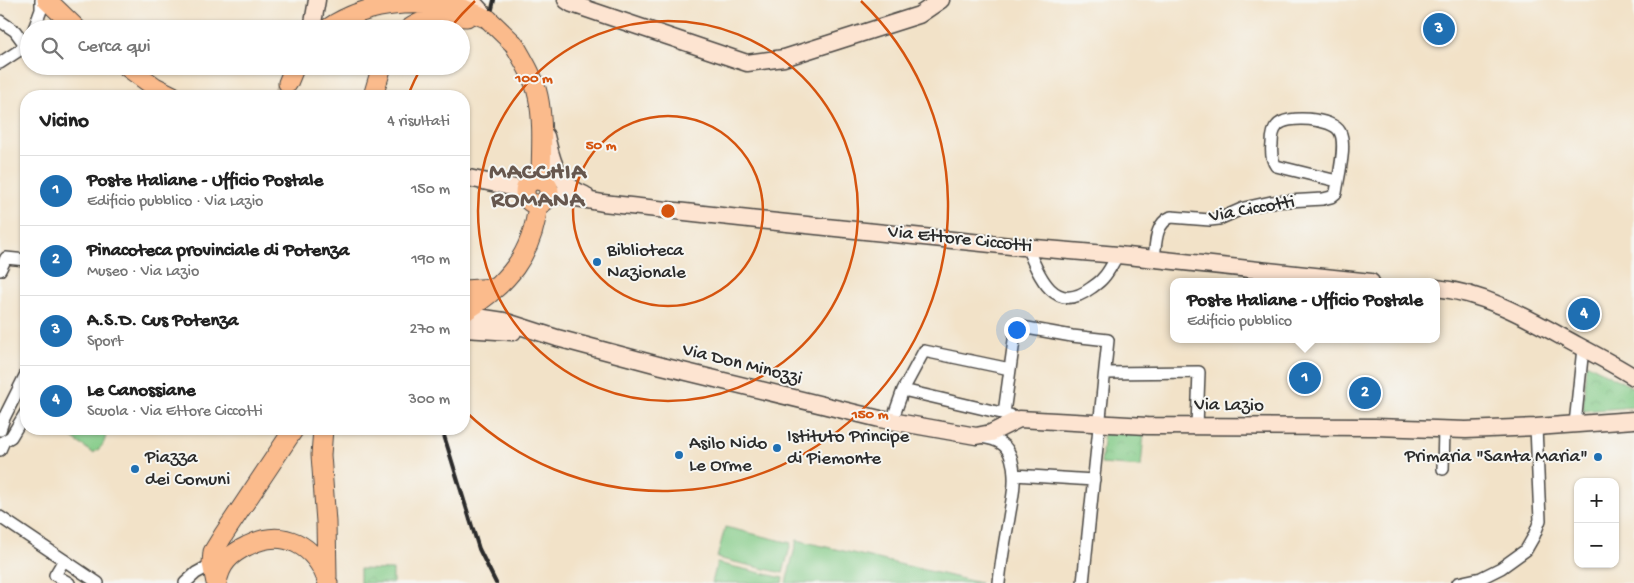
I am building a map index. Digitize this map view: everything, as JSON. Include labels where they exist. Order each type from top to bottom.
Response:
[{"type":"main road","points":[[46,0],[63,20]]},
{"type":"main road","points":[[314,20],[317,0]]},
{"type":"main road","points":[[460,0],[488,19]]},
{"type":"main road","points":[[470,309],[506,279],[524,255],[536,225],[541,117],[539,96],[533,79],[514,44],[471,0]]},
{"type":"main road","points":[[566,0],[572,4],[747,62],[784,58],[919,14],[941,0]]},
{"type":"main road","points":[[339,20],[380,4],[405,1],[426,2],[454,7],[488,19]]},
{"type":"main road","points":[[426,20],[453,16],[488,19]]},
{"type":"main road","points":[[138,75],[161,90]]},
{"type":"main road","points":[[375,90],[379,75]]},
{"type":"main road","points":[[541,117],[553,166],[562,181],[573,190],[603,203]]},
{"type":"main road","name":"Via Ettore Ciccotti","points":[[470,178],[603,203],[1333,278]]},
{"type":"main road","points":[[470,290],[496,288]]},
{"type":"main road","points":[[1440,289],[1474,296],[1546,327],[1634,377]]},
{"type":"main road","points":[[470,315],[504,322],[557,338]]},
{"type":"main road","points":[[470,329],[502,331],[557,338]]},
{"type":"main road","name":"Via Don Minozzi","points":[[557,338],[662,366],[892,422],[976,436]]},
{"type":"main road","points":[[976,436],[991,433],[1011,416]]},
{"type":"main road","name":"Via Lazio","points":[[1011,416],[1100,424],[1444,429],[1536,428],[1634,420]]},
{"type":"main road","points":[[217,583],[220,560],[213,552],[290,435]]},
{"type":"main road","points":[[323,435],[321,455],[326,522],[327,582]]},
{"type":"main road","points":[[220,560],[262,539],[284,539],[302,545],[312,553],[327,582]]},
{"type":"street","points":[[37,20],[41,10],[41,0]]},
{"type":"street","points":[[0,21],[20,36]]},
{"type":"street","points":[[0,62],[20,49]]},
{"type":"street","name":"Via Ciccotti","points":[[1154,259],[1158,230],[1165,219],[1171,217],[1219,219],[1244,208],[1271,202],[1324,199],[1336,193],[1338,181],[1342,151],[1341,133],[1337,127],[1323,121],[1285,120],[1276,126],[1272,136],[1272,161],[1276,166],[1338,181]]},
{"type":"street","points":[[1027,247],[1035,267],[1052,292],[1064,298],[1081,295],[1103,279],[1118,255]]},
{"type":"street","points":[[0,270],[6,258],[20,259]]},
{"type":"street","points":[[903,390],[1011,416],[1010,369],[1016,326],[1108,340],[1083,583]]},
{"type":"street","points":[[1575,424],[1583,348]]},
{"type":"street","points":[[892,422],[903,390],[924,351],[1010,369]]},
{"type":"street","points":[[1105,373],[1199,372],[1197,426]]},
{"type":"street","points":[[20,386],[4,418],[1,439],[11,437],[20,422]]},
{"type":"street","points":[[1458,583],[1481,578],[1501,568],[1526,550],[1534,536],[1540,520],[1536,428]]},
{"type":"street","points":[[1443,469],[1444,429]]},
{"type":"street","points":[[976,436],[1002,444],[1011,458],[1014,475],[1013,496],[998,583]]},
{"type":"street","points":[[1014,475],[1094,480]]},
{"type":"street","points":[[0,517],[98,583]]},
{"type":"street","points":[[64,560],[55,575],[69,583]]},
{"type":"street","points":[[186,583],[196,573],[220,560]]},
{"type":"green space","points":[[1586,363],[1634,388],[1634,407],[1583,411]]},
{"type":"green space","points":[[1104,430],[1144,433],[1141,467],[1101,464]]},
{"type":"green space","points":[[67,435],[106,435],[104,443],[93,453]]},
{"type":"green space","points":[[725,527],[791,543],[783,573],[717,558]]},
{"type":"green space","points":[[797,540],[980,583],[786,583]]},
{"type":"green space","points":[[717,563],[783,578],[782,583],[712,583]]},
{"type":"green space","points":[[360,569],[393,570],[393,583],[360,583]]},
{"type":"tunnel","points":[[286,90],[288,83]]},
{"type":"railway","points":[[492,9],[494,0]]},
{"type":"railway","points":[[444,435],[479,549],[496,583]]},
{"type":"place","name":"A.S.D. Cus Potenza","points":[[1439,29]]},
{"type":"place","name":"Biblioteca Nazionale","points":[[597,262]]},
{"type":"place","name":"Le Canossiane","points":[[1584,314]]},
{"type":"place","name":"Poste Italiane - Ufficio Postale","points":[[1305,378]]},
{"type":"place","name":"Pinacoteca provinciale di Potenza","points":[[1365,393]]},
{"type":"place","name":"Istituto Principe di Piemonte","points":[[777,448]]},
{"type":"place","name":"Asilo Nido Le Orme","points":[[679,455]]},
{"type":"place","name":"Primaria \"Santa Maria\"","points":[[1598,457]]},
{"type":"place","name":"Piazza dei Comuni","points":[[135,469]]},
{"type":"district","name":"MACCHIA ROMANA","points":[[538,187]]}]
